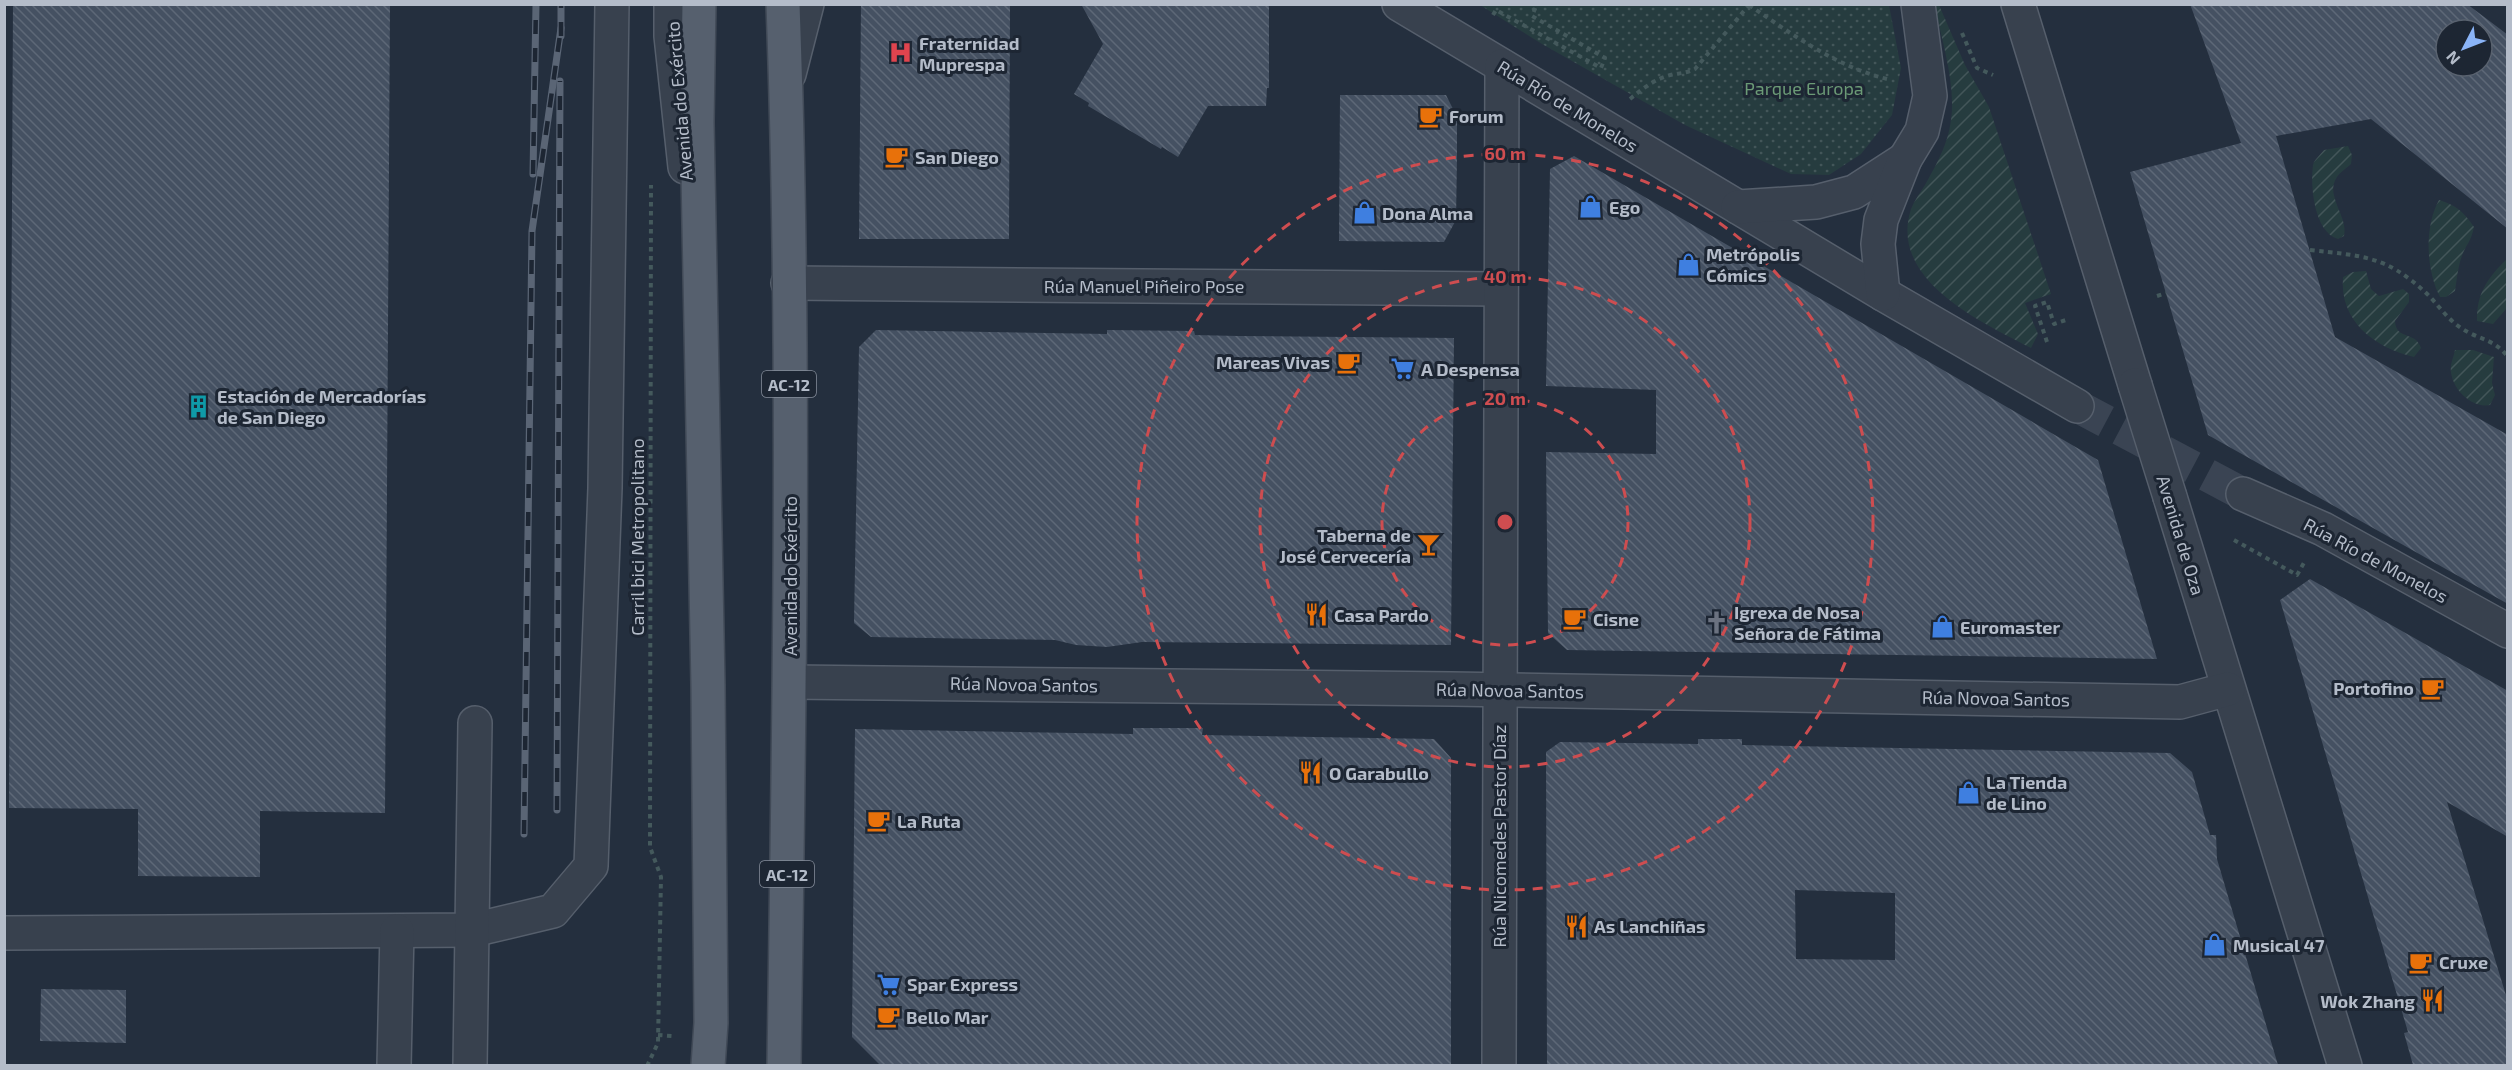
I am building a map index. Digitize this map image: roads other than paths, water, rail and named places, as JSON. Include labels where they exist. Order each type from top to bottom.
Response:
[{"type":"main road","name":"Avenida do Exército","points":[[699,4],[697,122],[708,708],[711,1023],[708,1065]]},
{"type":"main road","name":"Avenida do Exército","points":[[783,4],[786,87],[790,682],[784,1065]]},
{"type":"street","points":[[4,933],[473,930],[553,911],[591,866],[604,488],[612,4]]},
{"type":"street","name":"Avenida do Exército","points":[[671,4],[671,36],[700,304]]},
{"type":"street","name":"Avenida do Exército","points":[[786,87],[807,4]]},
{"type":"street","name":"Rúa Río de Monelos","points":[[1399,4],[1883,294],[2078,406]]},
{"type":"street","points":[[1883,294],[1878,244],[1881,219],[1905,159],[1922,131],[1930,96],[1918,4]]},
{"type":"street","name":"Avenida de Oza","points":[[2018,4],[2345,1065]]},
{"type":"street","name":"Rúa Nicomedes Pastor Díaz","points":[[1498,1065],[1502,66]]},
{"type":"street","points":[[1738,207],[1816,202],[1854,192],[1905,159]]},
{"type":"street","name":"Rúa Manuel Piñeiro Pose","points":[[788,283],[1500,290]]},
{"type":"street","name":"Rúa Río de Monelos","points":[[2243,494],[2323,529],[2508,631]]},
{"type":"street","name":"Rúa Novoa Santos","points":[[790,682],[1499,690],[2180,702],[2228,689]]},
{"type":"street","points":[[470,1065],[475,723]]},
{"type":"street","points":[[394,1065],[397,931]]},
{"type":"tunnel","points":[[2077,406],[2243,494]]},
{"type":"railway","points":[[533,174],[536,4]]},
{"type":"railway","points":[[561,4],[561,36]]},
{"type":"railway","points":[[524,834],[532,231],[561,28]]},
{"type":"railway","points":[[557,810],[560,81]]},
{"type":"place","name":"Fraternidad Muprespa","points":[[901,53]]},
{"type":"place","name":"Forum","points":[[1431,116]]},
{"type":"place","name":"San Diego","points":[[897,157]]},
{"type":"place","name":"Ego","points":[[1591,207]]},
{"type":"place","name":"Dona Alma","points":[[1364,213]]},
{"type":"place","name":"Metrópolis Cómics","points":[[1688,264]]},
{"type":"place","name":"Mareas Vivas","points":[[1348,362]]},
{"type":"place","name":"A Despensa","points":[[1403,369]]},
{"type":"place","name":"Estación de Mercadorías de San Diego","points":[[199,406]]},
{"type":"place","name":"Taberna de José Cervecería","points":[[1429,545]]},
{"type":"place","name":"Casa Pardo","points":[[1316,615]]},
{"type":"place","name":"Cisne","points":[[1575,619]]},
{"type":"place","name":"Igrexa de Nosa Señora de Fátima","points":[[1716,622]]},
{"type":"place","name":"Euromaster","points":[[1942,627]]},
{"type":"place","name":"Portofino","points":[[2432,688]]},
{"type":"place","name":"O Garabullo","points":[[1311,773]]},
{"type":"place","name":"La Tienda de Lino","points":[[1968,792]]},
{"type":"place","name":"La Ruta","points":[[879,821]]},
{"type":"place","name":"As Lanchiñas","points":[[1576,926]]},
{"type":"place","name":"Musical 47","points":[[2215,945]]},
{"type":"place","name":"Cruxe","points":[[2421,962]]},
{"type":"place","name":"Spar Express","points":[[889,984]]},
{"type":"place","name":"Wok Zhang","points":[[2433,1001]]},
{"type":"place","name":"Bello Mar","points":[[888,1017]]},
{"type":"park label","name":"Parque Europa","points":[[1804,88]]}]
